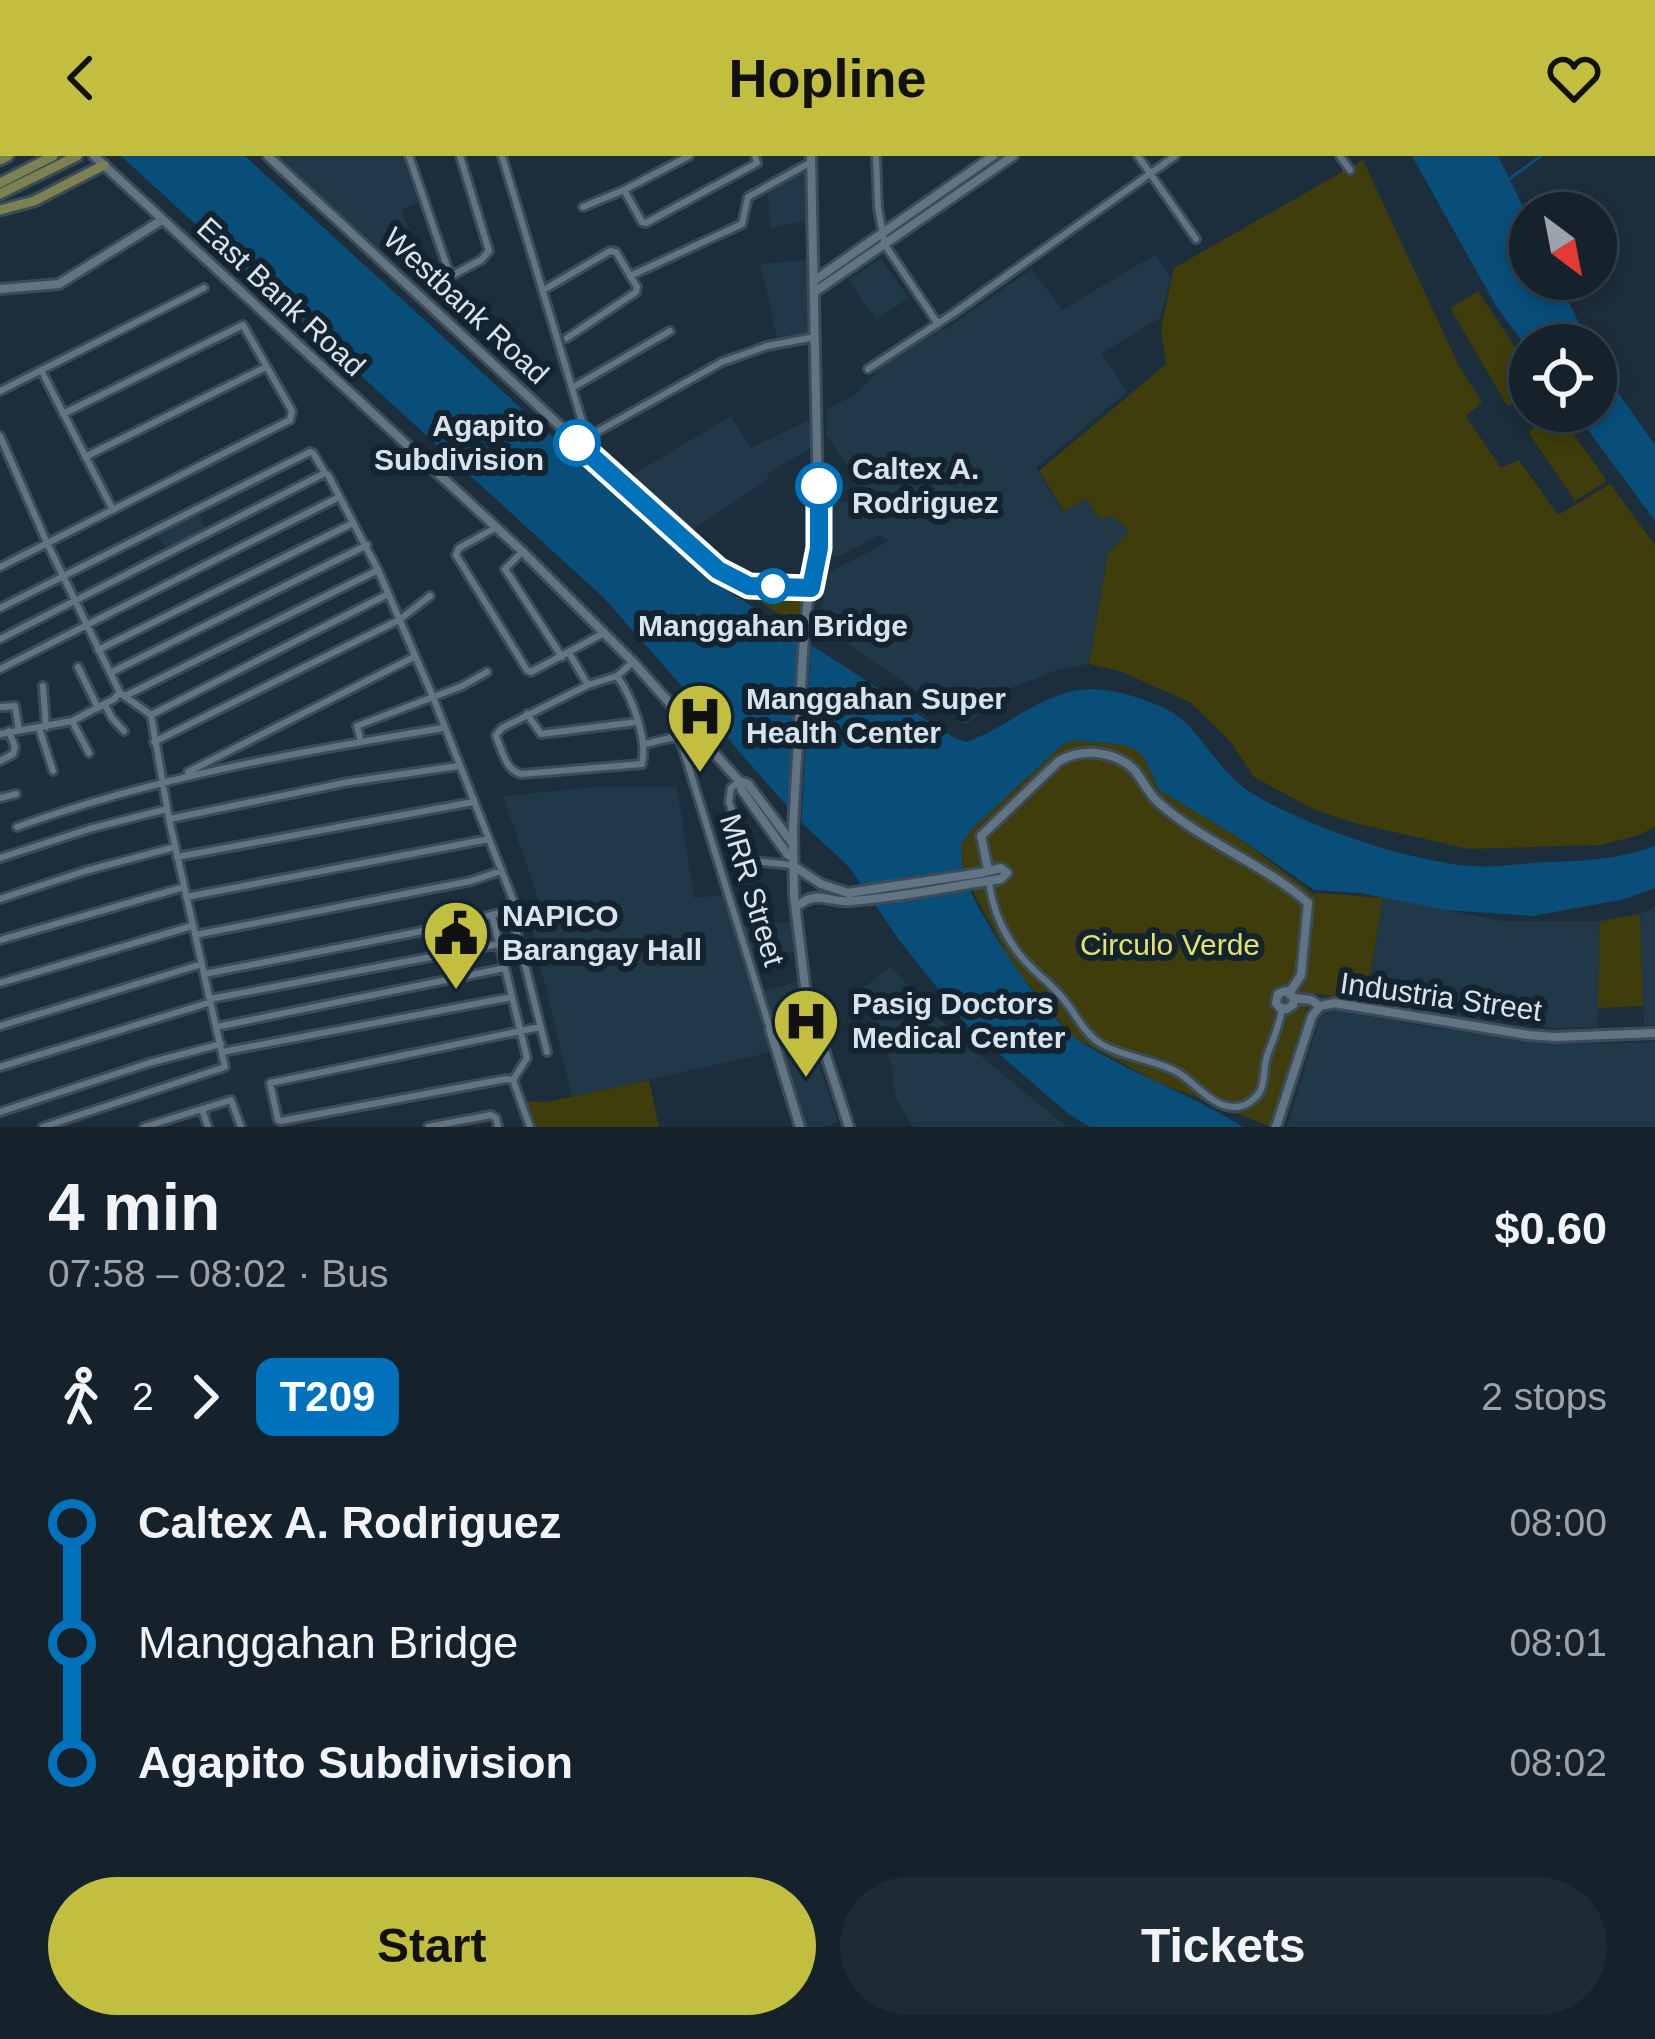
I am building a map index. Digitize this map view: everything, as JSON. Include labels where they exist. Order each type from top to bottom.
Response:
[{"type":"main road","points":[[0,183],[53,156]]},
{"type":"main road","points":[[0,194],[76,156]]},
{"type":"main road","points":[[0,210],[34,201],[104,165]]},
{"type":"street","name":"East Bank Road","points":[[94,156],[523,552],[633,662],[739,781],[792,861]]},
{"type":"street","name":"Westbank Road","points":[[268,156],[718,570],[749,586],[811,588]]},
{"type":"street","points":[[409,156],[450,275]]},
{"type":"street","points":[[434,285],[489,251],[460,156]]},
{"type":"street","points":[[502,156],[585,430]]},
{"type":"street","points":[[584,206],[689,156]]},
{"type":"street","points":[[624,190],[641,222],[646,223],[757,163],[755,156]]},
{"type":"street","points":[[876,156],[884,245],[938,324]]},
{"type":"street","points":[[815,280],[993,156]]},
{"type":"street","points":[[815,292],[1012,156]]},
{"type":"street","points":[[1138,156],[1196,239]]},
{"type":"street","points":[[868,369],[1175,156]]},
{"type":"street","points":[[1340,156],[1350,170]]},
{"type":"street","points":[[630,276],[742,224],[748,197],[811,159],[820,524],[805,635],[792,861],[803,984],[849,1127]]},
{"type":"street","points":[[0,289],[59,284],[163,220]]},
{"type":"street","points":[[547,288],[610,251],[616,252],[630,276],[636,292],[567,338]]},
{"type":"street","points":[[0,391],[204,289]]},
{"type":"street","points":[[0,567],[290,420],[292,411],[243,325],[64,414]]},
{"type":"street","points":[[572,388],[670,331]]},
{"type":"street","points":[[585,430],[595,434],[737,356],[815,337]]},
{"type":"street","points":[[85,457],[266,367]]},
{"type":"street","points":[[41,370],[113,510]]},
{"type":"street","points":[[575,441],[585,430]]},
{"type":"street","points":[[0,436],[110,673],[122,694],[151,715],[166,809],[224,1069],[43,1127]]},
{"type":"street","points":[[0,608],[310,452],[367,545],[515,905],[492,915],[205,974]]},
{"type":"street","points":[[0,639],[326,473]]},
{"type":"street","points":[[0,669],[340,497]]},
{"type":"street","points":[[98,650],[354,522]]},
{"type":"street","points":[[496,527],[458,548],[456,554],[527,670],[604,633]]},
{"type":"street","points":[[110,673],[367,545]]},
{"type":"street","points":[[523,552],[506,569],[588,685]]},
{"type":"street","points":[[0,761],[13,754],[15,747],[4,732],[72,721],[378,570]]},
{"type":"street","points":[[151,715],[388,594]]},
{"type":"street","points":[[154,742],[399,620],[430,596]]},
{"type":"street","points":[[179,777],[414,657]]},
{"type":"street","points":[[617,676],[645,744],[638,766],[514,772],[496,735],[502,728],[588,685],[617,676],[633,662]]},
{"type":"street","points":[[78,667],[101,706],[124,731]]},
{"type":"street","points":[[361,742],[357,726],[487,672]]},
{"type":"street","points":[[43,686],[42,727],[52,771]]},
{"type":"street","points":[[0,707],[15,706],[19,730]]},
{"type":"street","points":[[527,714],[542,734],[637,722]]},
{"type":"street","points":[[72,721],[88,753]]},
{"type":"street","points":[[645,744],[680,736],[692,727]]},
{"type":"street","points":[[17,827],[161,781],[443,728]]},
{"type":"street","name":"MRR Street","points":[[680,736],[800,1127]]},
{"type":"street","name":"Industria Street","points":[[984,876],[981,836],[1059,761],[1086,752],[1114,758],[1137,770],[1152,795],[1167,808],[1308,903],[1301,975],[1292,995],[1320,1006],[1334,1003],[1539,1036],[1655,1033]]},
{"type":"street","points":[[169,819],[349,782],[458,766]]},
{"type":"street","name":"East Bank Road","points":[[739,781],[748,784],[793,844]]},
{"type":"street","points":[[739,781],[731,788],[729,802],[748,856],[753,861],[792,861],[821,884],[848,897]]},
{"type":"street","points":[[0,798],[16,794]]},
{"type":"street","points":[[0,899],[85,872],[176,852],[473,802]]},
{"type":"street","points":[[0,858],[166,809]]},
{"type":"street","points":[[186,897],[489,838]]},
{"type":"street","points":[[0,983],[194,930],[501,872]]},
{"type":"street","points":[[794,895],[848,897],[984,876],[1010,940],[1093,1038],[1176,1072],[1223,1106],[1252,1101],[1263,1086],[1282,1009]]},
{"type":"street","points":[[796,907],[817,895],[821,884]]},
{"type":"street","points":[[0,940],[184,887]]},
{"type":"street","points":[[511,910],[547,1052]]},
{"type":"street","points":[[492,915],[527,1062],[513,1080]]},
{"type":"street","points":[[0,1066],[210,1001],[500,944]]},
{"type":"street","points":[[0,1026],[202,964]]},
{"type":"street","points":[[216,1027],[506,968]]},
{"type":"street","points":[[1282,991],[1292,995],[1293,1005],[1282,1009],[1276,1003],[1282,991]]},
{"type":"street","points":[[0,1112],[90,1081],[221,1048],[512,997]]},
{"type":"street","points":[[1276,1127],[1312,1016],[1320,1006]]},
{"type":"street","points":[[770,1029],[812,1020]]},
{"type":"street","points":[[513,1080],[281,1121],[272,1080],[540,1027]]},
{"type":"street","points":[[513,1080],[530,1127]]},
{"type":"street","points":[[144,1127],[171,1123],[232,1100],[241,1127]]},
{"type":"street","points":[[202,1109],[208,1127]]},
{"type":"street","points":[[428,1127],[490,1114],[498,1127]]},
{"type":"shaded area","points":[[277,156],[402,156],[418,203],[401,210],[413,239],[383,252]]},
{"type":"shaded area","points":[[805,169],[809,220],[770,228],[768,190]]},
{"type":"shaded area","points":[[1156,254],[1171,279],[1160,318],[1102,353],[1127,392],[1036,468],[1063,512],[1086,498],[1130,531],[1108,554],[1089,664],[1060,669],[1008,689],[966,725],[821,625],[825,575],[889,541],[880,535],[840,556],[822,557],[822,501],[872,502],[826,435],[826,410],[856,394],[880,368],[1032,269],[1062,310]]},
{"type":"shaded area","points":[[809,260],[811,335],[778,341],[760,264]]},
{"type":"shaded area","points":[[878,260],[909,298],[876,320],[848,280]]},
{"type":"shaded area","points":[[731,416],[751,448],[815,417],[813,447],[768,473],[767,480],[689,532],[629,477]]},
{"type":"shaded area","points":[[195,507],[207,529],[166,550],[154,529]]},
{"type":"shaded area","points":[[605,786],[677,787],[694,898],[722,895],[772,1052],[572,1097],[527,908],[539,902],[503,796]]},
{"type":"shaded area","points":[[1383,897],[1502,921],[1600,921],[1598,1027],[1553,1028],[1367,1001]]},
{"type":"shaded area","points":[[1655,907],[1655,1025],[1644,1025],[1640,914]]},
{"type":"shaded area","points":[[791,922],[795,952],[749,955],[741,926]]},
{"type":"shaded area","points":[[890,966],[953,1033],[1067,1127],[913,1127],[895,1097],[893,1070],[864,988]]},
{"type":"shaded area","points":[[799,981],[804,1011],[768,1020],[762,991]]},
{"type":"shaded area","points":[[1329,1008],[1558,1044],[1655,1042],[1655,1127],[1287,1127],[1319,1020]]},
{"type":"shaded area","name":"Pasig Doctors Medical Center","points":[[808,1028],[838,1122],[824,1127],[804,1127],[774,1039]]},
{"type":"green space","points":[[1363,160],[1459,366],[1482,402],[1466,416],[1501,468],[1519,460],[1558,515],[1610,484],[1655,545],[1655,827],[1639,835],[1602,845],[1469,849],[1354,823],[1313,809],[1254,777],[1230,741],[1190,702],[1119,671],[1089,664],[1108,553],[1129,531],[1111,515],[1101,520],[1086,498],[1064,512],[1039,471],[1166,364],[1161,328],[1174,268]]},
{"type":"green space","points":[[1478,291],[1509,338],[1508,407],[1450,308]]},
{"type":"green space","points":[[1528,432],[1572,432],[1607,481],[1575,501]]},
{"type":"green space","points":[[798,591],[800,628],[745,592]]},
{"type":"green space","name":"Circulo Verde","points":[[1075,740],[1134,749],[1144,757],[1159,790],[1236,836],[1314,894],[1383,898],[1366,1001],[1310,993],[1271,1127],[1157,1082],[1073,1037],[1013,966],[963,873],[961,844],[973,828],[1062,745]]},
{"type":"green space","points":[[1640,914],[1643,1006],[1598,1008],[1600,921]]},
{"type":"green space","points":[[649,1080],[659,1127],[531,1127],[521,1101],[547,1102]]},
{"type":"water","points":[[121,156],[245,156],[705,576],[953,737],[966,742],[1073,691],[1114,691],[1177,716],[1245,788],[1332,831],[1420,858],[1482,866],[1602,858],[1655,846],[1655,888],[1625,899],[1533,916],[1445,910],[1361,893],[1314,890],[1159,790],[1144,757],[1134,749],[1076,740],[1062,745],[961,844],[969,889],[1012,962],[1065,1029],[1098,1052],[1243,1127],[1090,1127],[971,1030],[899,940],[849,867],[803,824],[604,598]]},
{"type":"water","points":[[1412,156],[1498,156],[1516,192],[1509,192],[1509,300],[1568,300],[1579,324],[1509,324]]},
{"type":"water","points":[[1617,391],[1655,445],[1655,521],[1589,432],[1617,432]]},
{"type":"pier","points":[[800,632],[811,637],[801,829],[790,819]]},
{"type":"waterway","points":[[1508,180],[1541,156]]},
{"type":"bus line","name":"T209","points":[[577,443],[705,560],[749,586],[811,588],[819,548],[819,486]]},
{"type":"place","name":"Agapito Subdivision","points":[[577,443]]},
{"type":"place","name":"Caltex A. Rodriguez","points":[[819,486]]},
{"type":"place","name":"Manggahan Bridge","points":[[773,586]]},
{"type":"place","name":"Manggahan Super Health Center","points":[[700,775]]},
{"type":"place","name":"NAPICO Barangay Hall","points":[[456,992]]},
{"type":"place","name":"Pasig Doctors Medical Center","points":[[806,1080]]}]
